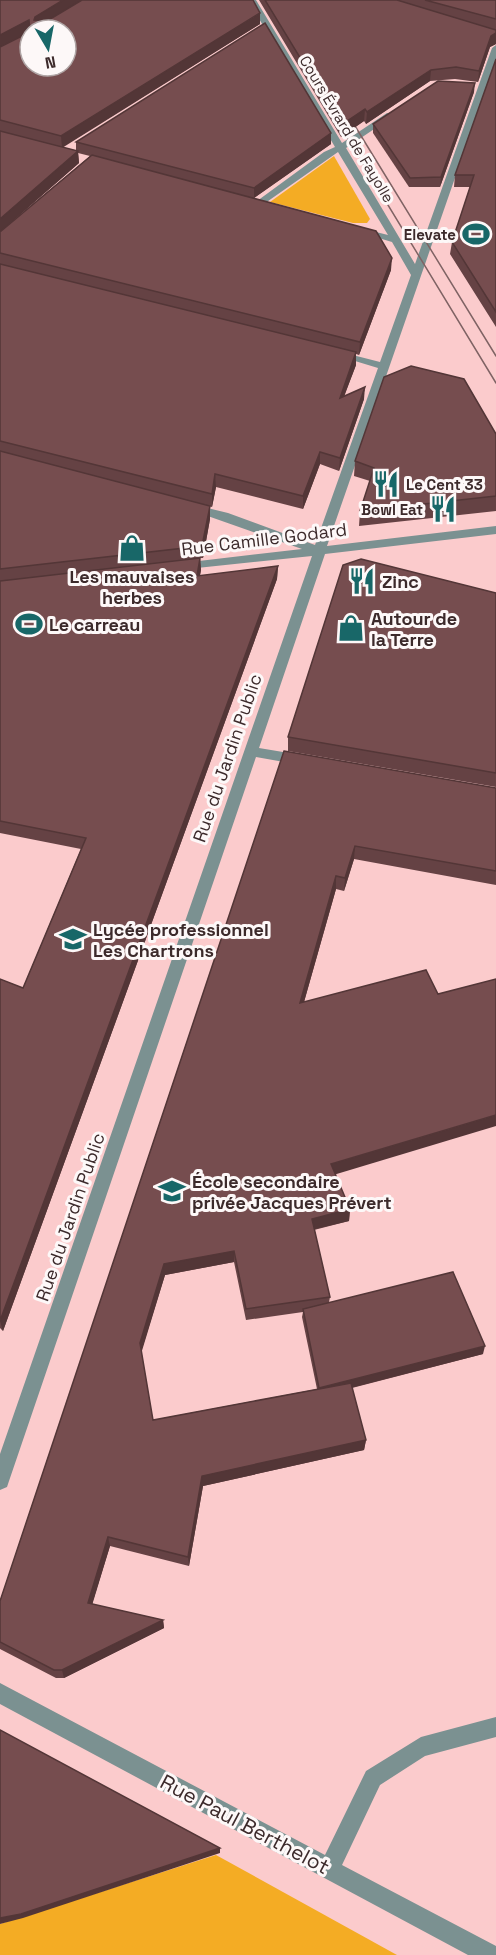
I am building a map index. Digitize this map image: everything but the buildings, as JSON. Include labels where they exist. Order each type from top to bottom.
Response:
[{"type":"street","name":"Cours Évrard de Fayolle","points":[[252,0],[263,28],[340,148],[416,274]]},
{"type":"street","name":"Rue du Jardin Public","points":[[0,1481],[479,87],[496,48]]},
{"type":"street","points":[[258,204],[327,154],[340,148],[397,110]]},
{"type":"street","points":[[247,201],[269,207]]},
{"type":"street","points":[[349,228],[396,240]]},
{"type":"street","points":[[331,353],[384,366]]},
{"type":"street","points":[[179,505],[224,516],[319,551]]},
{"type":"street","name":"Rue Camille Godard","points":[[172,568],[496,530]]},
{"type":"street","points":[[250,751],[314,762]]},
{"type":"street","name":"Rue Paul Berthelot","points":[[0,1693],[490,1955]]},
{"type":"street","points":[[329,1869],[373,1778],[421,1747],[496,1727]]},
{"type":"shaded area","points":[[334,156],[370,219],[367,223],[353,223],[270,202]]},
{"type":"shaded area","points":[[216,1855],[397,1955],[0,1955],[0,1924]]},
{"type":"tram line","points":[[347,113],[496,356]]},
{"type":"tram line","points":[[337,121],[496,383]]},
{"type":"place","name":"Elevate","points":[[476,234]]},
{"type":"place","name":"Le Cent 33","points":[[386,484]]},
{"type":"place","name":"Bowl Eat","points":[[443,509]]},
{"type":"place","name":"Les mauvaises herbes","points":[[132,548]]},
{"type":"place","name":"Zinc","points":[[362,581]]},
{"type":"place","name":"Le carreau","points":[[29,624]]},
{"type":"place","name":"Autour de la Terre","points":[[351,628]]},
{"type":"place","name":"Lycée professionnel Les Chartrons","points":[[73,939]]},
{"type":"place","name":"École secondaire privée Jacques Prévert","points":[[172,1191]]}]
